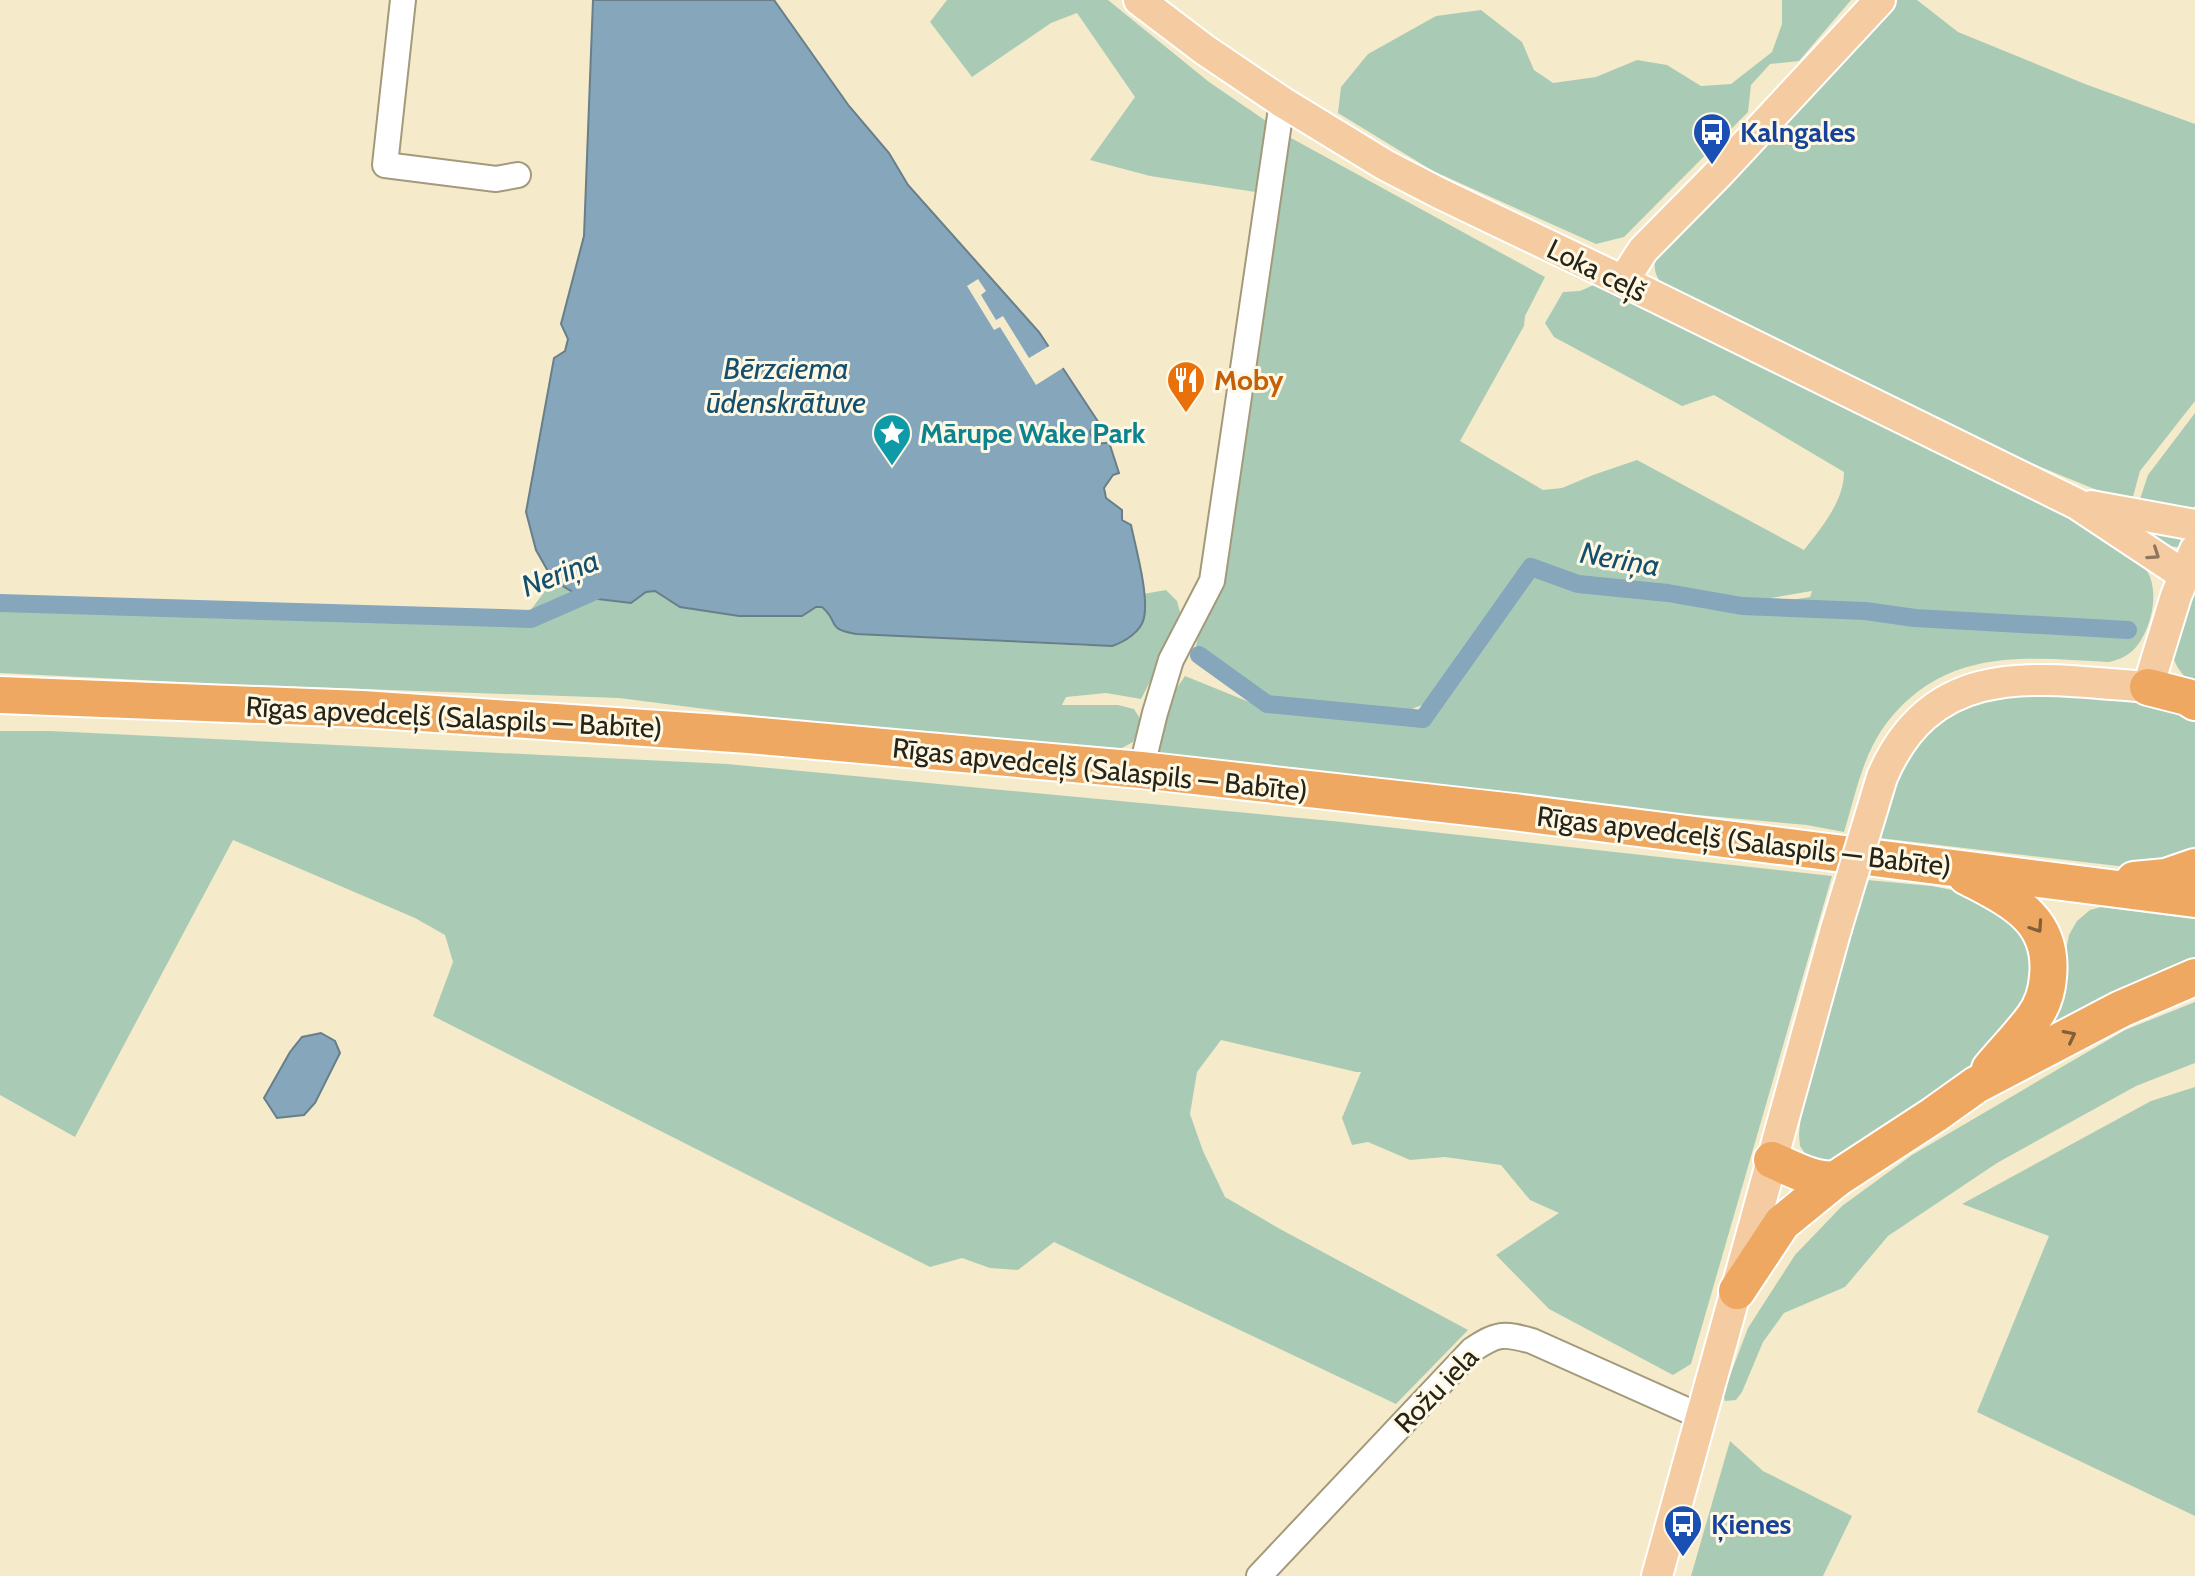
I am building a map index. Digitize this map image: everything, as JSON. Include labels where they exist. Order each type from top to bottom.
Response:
[{"type":"highway","points":[[2148,687],[2195,702]]},
{"type":"highway","name":"Rīgas apvedceļš (Salaspils — Babīte)","points":[[0,695],[393,711],[749,735],[1141,770],[1514,812],[2195,899]]},
{"type":"highway","points":[[2091,886],[2166,877],[2195,867]]},
{"type":"highway","points":[[1951,868],[2028,914],[2044,936],[2050,961],[2047,990],[2036,1015],[1976,1085]]},
{"type":"highway","points":[[1737,1291],[1782,1223],[1836,1179],[1976,1085],[2121,1009],[2195,977]]},
{"type":"highway","points":[[1772,1160],[1817,1178],[1836,1179]]},
{"type":"main road","name":"Loka ceļš","points":[[1139,0],[1282,102],[1385,165],[2190,562]]},
{"type":"main road","points":[[1623,281],[1643,250],[1880,0]]},
{"type":"main road","name":"Loka ceļš","points":[[2077,504],[2195,525]]},
{"type":"main road","points":[[1657,1576],[1836,929],[1889,762],[1906,734],[1928,713],[1955,694],[1995,682],[2035,679],[2148,687],[2190,562]]},
{"type":"street","points":[[403,0],[378,164],[496,179],[518,175]]},
{"type":"street","points":[[1141,770],[1171,660],[1212,581],[1282,102]]},
{"type":"street","name":"Rožu iela","points":[[1259,1576],[1472,1350],[1490,1337],[1509,1335],[1532,1341],[1702,1417]]},
{"type":"green space","points":[[947,0],[1108,0],[1209,82],[1291,138],[1545,277],[1525,316],[1524,326],[1460,441],[1543,490],[1562,488],[1637,460],[1804,550],[1831,513],[1843,483],[1844,472],[1714,395],[1682,406],[1554,337],[1545,323],[1563,292],[1580,291],[1598,283],[2092,530],[2122,548],[2142,564],[2151,580],[2153,602],[2143,636],[2128,654],[2109,662],[2035,659],[1987,662],[1942,677],[1920,690],[1893,715],[1873,745],[1844,832],[1807,825],[1162,767],[1154,757],[1170,698],[1185,676],[1264,708],[1423,723],[1524,583],[1535,575],[1577,587],[1668,595],[1738,608],[1810,597],[1812,591],[1741,603],[1661,589],[1580,583],[1530,565],[1427,703],[1402,713],[1263,699],[1218,658],[1196,646],[1219,589],[1276,195],[1150,176],[1090,160],[1135,97],[1077,13],[1051,23],[972,77],[930,22]]},
{"type":"green space","points":[[1782,0],[1851,0],[1799,61],[1770,64],[1751,85],[1748,112],[1624,237],[1596,244],[1433,171],[1338,113],[1341,87],[1368,54],[1436,16],[1481,10],[1522,42],[1534,70],[1553,83],[1596,77],[1637,60],[1667,65],[1701,86],[1731,84],[1772,52],[1782,24]]},
{"type":"green space","points":[[1895,0],[1917,0],[1958,32],[2085,84],[2195,124],[2195,401],[2140,471],[2131,504],[1962,435],[1672,295],[1656,275],[1656,250]]},
{"type":"green space","points":[[2195,413],[2195,506],[2189,511],[2138,505],[2148,475]]},
{"type":"green space","points":[[2136,521],[2178,536],[2182,542],[2178,547],[2164,546],[2133,530]]},
{"type":"green space","points":[[553,580],[581,597],[631,603],[646,592],[655,591],[680,607],[822,607],[837,627],[856,634],[1090,646],[1112,646],[1144,620],[1143,594],[1166,590],[1177,601],[1180,612],[1141,699],[1106,693],[1066,697],[1062,705],[1118,705],[1134,709],[1141,720],[1133,742],[1122,748],[1092,751],[839,726],[619,698],[0,673],[0,597],[530,611]]},
{"type":"green space","points":[[2195,580],[2195,685],[2179,669],[2171,649]]},
{"type":"green space","points":[[2014,694],[2083,695],[2133,700],[2177,711],[2195,721],[2195,856],[2144,869],[1879,838],[1896,780],[1919,741],[1950,714],[1971,703]]},
{"type":"green space","points":[[0,731],[727,764],[1332,821],[1832,876],[1691,1364],[1673,1375],[1549,1309],[1496,1255],[1559,1213],[1530,1200],[1501,1165],[1445,1157],[1410,1160],[1368,1142],[1352,1145],[1342,1118],[1361,1072],[1221,1040],[1197,1072],[1190,1114],[1225,1197],[1468,1330],[1396,1404],[1054,1242],[1018,1270],[990,1268],[962,1258],[930,1267],[433,1016],[453,962],[445,935],[415,918],[233,840],[75,1137],[0,1095]]},
{"type":"green space","points":[[1867,880],[1932,886],[1967,893],[2022,926],[2037,982],[2006,1034],[1937,1097],[1847,1157],[1826,1163],[1810,1157],[1800,1146],[1801,1114]]},
{"type":"green space","points":[[2101,907],[2195,919],[2195,967],[2034,1043],[2063,966],[2069,935],[2077,921],[2090,910]]},
{"type":"green space","points":[[2195,1002],[2195,1063],[2136,1086],[1997,1163],[1888,1236],[1845,1287],[1784,1313],[1763,1342],[1742,1392],[1736,1400],[1725,1401],[1723,1394],[1748,1328],[1795,1255],[1842,1206],[1912,1155],[2125,1030]]},
{"type":"green space","points":[[2195,1087],[2195,1516],[1977,1412],[2049,1236],[1962,1204],[2151,1101]]},
{"type":"green space","points":[[1730,1441],[1763,1471],[1852,1516],[1823,1576],[1691,1576]]},
{"type":"water","name":"Bērzciema ūdenskrātuve","points":[[593,0],[774,0],[849,106],[889,153],[908,185],[1039,332],[1099,423],[1090,431],[1091,436],[1099,443],[1109,442],[1119,473],[1113,475],[1104,488],[1106,498],[1122,510],[1122,520],[1131,525],[1143,585],[1144,618],[1131,636],[1112,646],[856,634],[836,627],[822,607],[816,607],[802,616],[739,616],[680,607],[655,591],[646,592],[631,603],[581,597],[553,580],[536,550],[526,512],[554,358],[565,351],[568,339],[561,324],[584,236]]},
{"type":"water","points":[[321,1033],[335,1041],[340,1053],[315,1103],[304,1115],[277,1118],[264,1098],[302,1037]]},
{"type":"pier","points":[[978,279],[986,291],[981,295],[996,320],[1003,316],[1029,358],[1051,345],[1066,366],[1036,385],[1000,327],[994,330],[967,286]]},
{"type":"waterway","name":"Neriņa","points":[[1199,655],[1267,704],[1423,719],[1531,567],[1578,584],[1668,593],[1742,606],[1865,611],[1915,618],[2128,630]]},
{"type":"waterway","name":"Neriņa","points":[[0,603],[531,619],[602,588]]},
{"type":"place","name":"Kalngales","points":[[1712,166]]},
{"type":"place","name":"Moby","points":[[1186,414]]},
{"type":"place","name":"Mārupe Wake Park","points":[[892,467]]},
{"type":"place","name":"Ķienes","points":[[1683,1558]]}]
